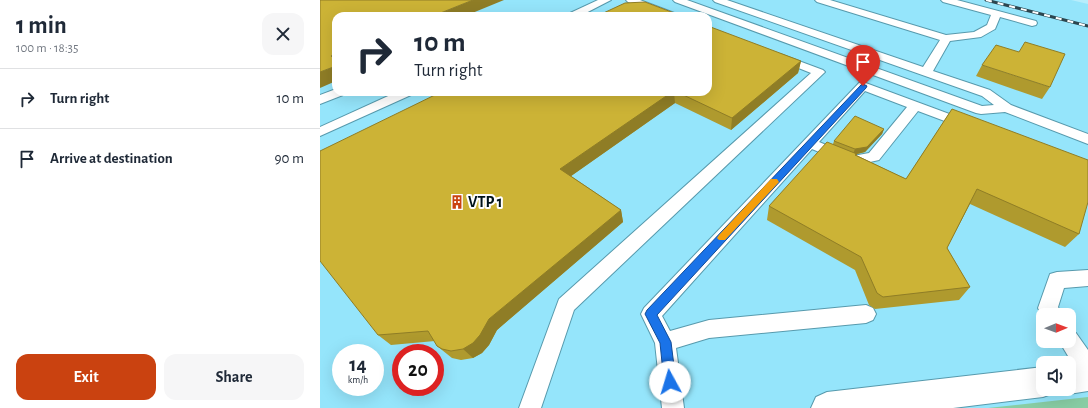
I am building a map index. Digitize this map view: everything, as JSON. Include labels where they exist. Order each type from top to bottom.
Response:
[{"type":"street","points":[[1076,377],[1088,376]]},
{"type":"street","points":[[827,408],[859,406],[1036,383]]},
{"type":"lane","points":[[580,12],[606,0]]},
{"type":"lane","points":[[633,0],[663,12]]},
{"type":"lane","points":[[678,0],[711,12]]},
{"type":"lane","points":[[718,0],[986,93],[1006,108],[1088,139]]},
{"type":"lane","points":[[820,0],[946,38],[977,35],[990,27],[996,14]]},
{"type":"lane","points":[[946,0],[1032,23]]},
{"type":"lane","points":[[712,12],[981,110],[1006,108]]},
{"type":"lane","points":[[926,72],[946,38]]},
{"type":"lane","points":[[530,408],[566,305],[819,72],[767,52]]},
{"type":"lane","points":[[673,408],[665,342],[651,314],[863,86],[980,131]]},
{"type":"lane","points":[[320,100],[332,95]]},
{"type":"lane","points":[[320,132],[398,96]]},
{"type":"lane","points":[[810,143],[852,161],[874,157],[915,106]]},
{"type":"lane","points":[[1048,308],[1057,280],[1088,278]]},
{"type":"lane","points":[[665,342],[709,329],[866,314]]},
{"type":"lane","points":[[1074,348],[1088,368]]},
{"type":"shaded area","points":[[320,0],[1071,0],[1088,4],[1088,408],[320,408]]},
{"type":"green space","points":[[1088,397],[1088,408],[988,408]]},
{"type":"building","points":[[320,0],[473,0],[443,12],[332,12],[332,68],[320,72]]},
{"type":"building","points":[[645,2],[671,12],[606,12],[625,3]]},
{"type":"building","points":[[712,28],[801,61],[732,118],[685,96],[712,96]]},
{"type":"building","points":[[1025,42],[1065,54],[1050,87],[982,65],[996,45],[1019,52]]},
{"type":"building","name":"VTP 1","points":[[433,96],[666,96],[560,169],[621,210],[489,319],[480,335],[473,343],[463,349],[451,351],[444,349],[444,344],[436,344],[428,331],[378,335],[320,261],[320,151]]},
{"type":"building","points":[[952,109],[1088,160],[1088,202],[1079,234],[977,189],[947,248],[970,287],[883,297],[877,293],[861,257],[769,206],[827,142],[857,154],[855,155],[906,179]]},
{"type":"building","points":[[855,116],[884,129],[867,147],[855,149],[834,141]]},
{"type":"railway","points":[[986,0],[1088,26]]},
{"type":"slow traffic","points":[[722,238],[774,182]]},
{"type":"place","name":"VTP 1","points":[[457,202]]},
{"type":"route","points":[[670,382],[665,342],[651,314],[863,86]]}]
